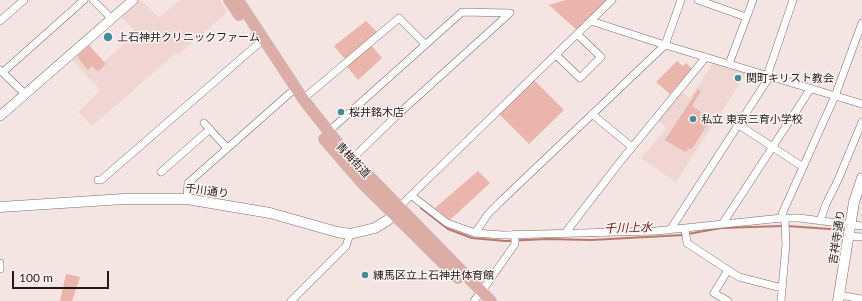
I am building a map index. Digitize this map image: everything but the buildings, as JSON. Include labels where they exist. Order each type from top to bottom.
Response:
[{"type":"main road","name":"青梅街道","points":[[229,0],[290,93],[319,134],[338,157],[397,211]]},
{"type":"main road","name":"青梅街道","points":[[238,0],[303,99],[328,132],[397,211],[479,298],[491,301]]},
{"type":"main road","name":"吉祥寺通り","points":[[839,298],[854,202],[862,178]]},
{"type":"main road","name":"千川通り","points":[[0,207],[130,199],[187,199],[270,213],[336,232],[350,234],[375,228],[397,211]]},
{"type":"street","points":[[0,21],[24,0]]},
{"type":"street","points":[[25,94],[1,71],[84,0]]},
{"type":"street","points":[[93,0],[112,19]]},
{"type":"street","points":[[0,116],[133,0]]},
{"type":"street","points":[[397,211],[612,0]]},
{"type":"street","points":[[475,233],[488,214],[499,203],[665,46],[681,0]]},
{"type":"street","points":[[698,0],[746,17]]},
{"type":"street","points":[[729,64],[753,0]]},
{"type":"street","points":[[670,230],[739,125],[769,76],[793,0]]},
{"type":"street","points":[[328,132],[462,12],[510,13],[395,117],[352,159]]},
{"type":"street","points":[[303,99],[399,18],[425,44]]},
{"type":"street","points":[[591,21],[665,46],[862,104]]},
{"type":"street","points":[[781,301],[786,244],[782,214],[836,96],[862,24]]},
{"type":"street","points":[[556,55],[580,78],[601,57],[577,34]]},
{"type":"street","points":[[98,180],[101,180],[258,44]]},
{"type":"street","points":[[566,232],[632,147],[706,57]]},
{"type":"street","points":[[723,223],[811,88]]},
{"type":"street","points":[[187,199],[188,183],[290,93]]},
{"type":"street","points":[[592,114],[632,147]]},
{"type":"street","points":[[820,221],[862,122]]},
{"type":"street","points":[[204,123],[227,148]]},
{"type":"street","points":[[739,125],[803,167]]},
{"type":"street","points":[[161,172],[210,129]]},
{"type":"street","points":[[412,196],[448,223],[475,233],[515,238],[566,232],[670,230],[686,233],[723,223],[784,223],[820,221],[862,226]]},
{"type":"street","points":[[686,233],[687,243],[690,246],[728,270],[739,276],[782,288]]},
{"type":"street","points":[[291,301],[346,246],[350,234]]},
{"type":"street","points":[[849,236],[862,237]]},
{"type":"street","points":[[479,298],[515,238]]},
{"type":"street","points":[[0,264],[0,269]]},
{"type":"street","points":[[728,270],[714,294],[728,301]]},
{"type":"street","points":[[839,298],[862,299]]},
{"type":"shaded area","points":[[137,0],[141,0],[159,18],[180,0],[220,0],[227,12],[178,55],[176,53],[92,126],[78,112],[100,90],[72,60],[78,55],[78,59],[99,71],[106,65],[104,62],[136,33],[121,16]]},
{"type":"shaded area","points":[[566,0],[609,0],[578,31],[549,5]]},
{"type":"shaded area","points":[[366,21],[377,32],[345,59],[334,46]]},
{"type":"shaded area","points":[[89,45],[106,64],[99,71],[92,66],[88,70],[78,58],[78,55]]},
{"type":"shaded area","points":[[371,45],[382,58],[358,80],[346,65]]},
{"type":"shaded area","points":[[677,61],[683,66],[686,63],[692,69],[670,94],[656,82]]},
{"type":"shaded area","name":"私立 東京三育小学校","points":[[714,62],[747,72],[676,182],[641,158],[667,128],[657,120],[680,91],[690,98]]},
{"type":"shaded area","points":[[534,80],[564,110],[529,144],[499,114]]},
{"type":"shaded area","points":[[698,89],[701,91],[692,106],[711,119],[692,149],[690,148],[685,152],[665,140]]},
{"type":"shaded area","points":[[478,171],[490,183],[450,220],[435,208]]},
{"type":"shaded area","points":[[66,274],[80,277],[72,301],[60,301]]},
{"type":"waterway","name":"千川上水","points":[[421,208],[448,229],[472,238],[505,241],[547,239],[591,240],[684,235]]},
{"type":"waterway","name":"千川上水","points":[[688,234],[721,228],[783,226]]},
{"type":"waterway","name":"千川上水","points":[[787,226],[844,230]]},
{"type":"place","name":"上石神井クリニックファーム","points":[[108,37]]},
{"type":"place","name":"関町キリスト教会","points":[[738,78]]},
{"type":"place","name":"桜井銘木店","points":[[341,112]]},
{"type":"place","name":"私立 東京三育小学校","points":[[693,119]]},
{"type":"place","name":"練馬区立上石神井体育館","points":[[365,275]]}]
